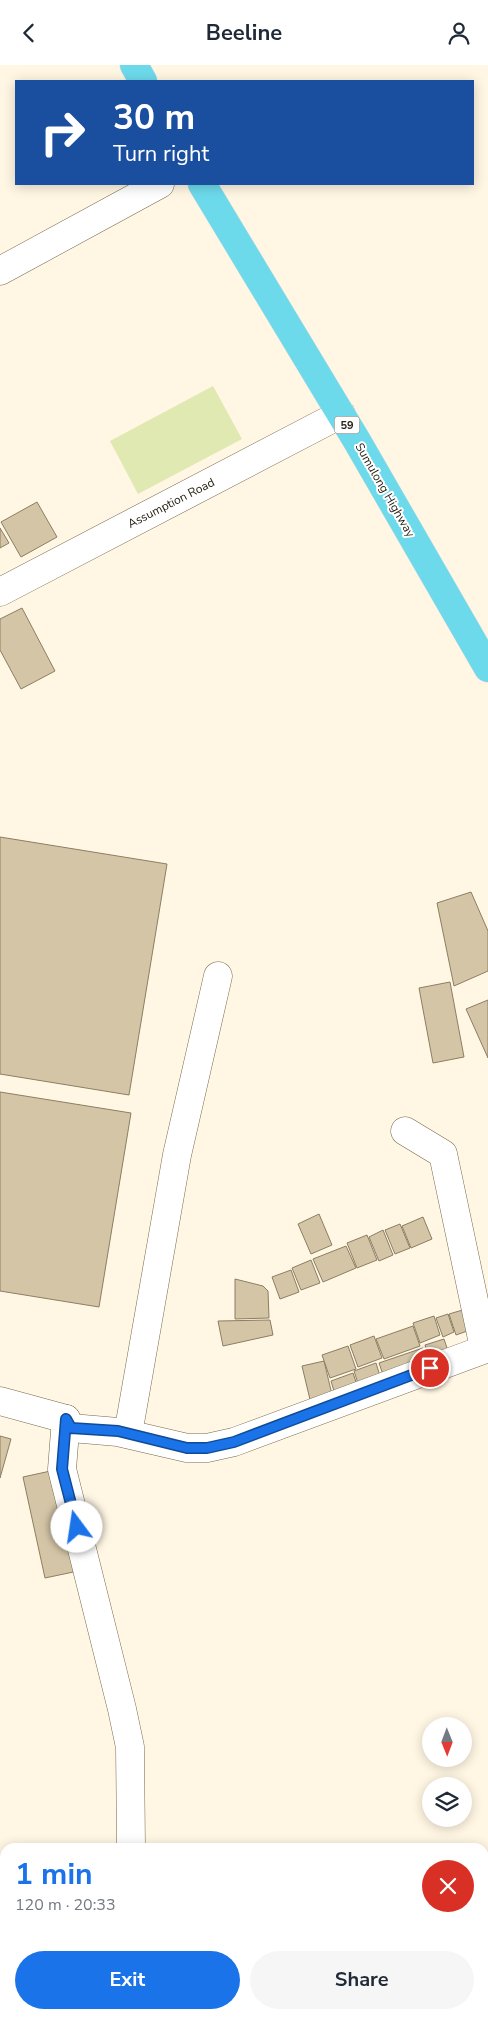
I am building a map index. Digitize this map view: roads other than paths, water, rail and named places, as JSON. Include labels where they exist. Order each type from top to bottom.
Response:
[{"type":"main road","points":[[134,65],[142,80]]},
{"type":"main road","name":"Sumulong Highway","points":[[203,185],[341,414],[488,668]]},
{"type":"street","points":[[0,271],[158,185]]},
{"type":"street","name":"Assumption Road","points":[[0,592],[341,414]]},
{"type":"street","points":[[128,1434],[176,1155],[218,976]]},
{"type":"street","points":[[0,1401],[66,1419],[71,1428],[118,1431],[187,1448],[207,1448],[234,1442],[486,1348],[443,1155],[405,1131]]},
{"type":"street","points":[[66,1419],[62,1469],[130,1747],[132,1843]]}]
